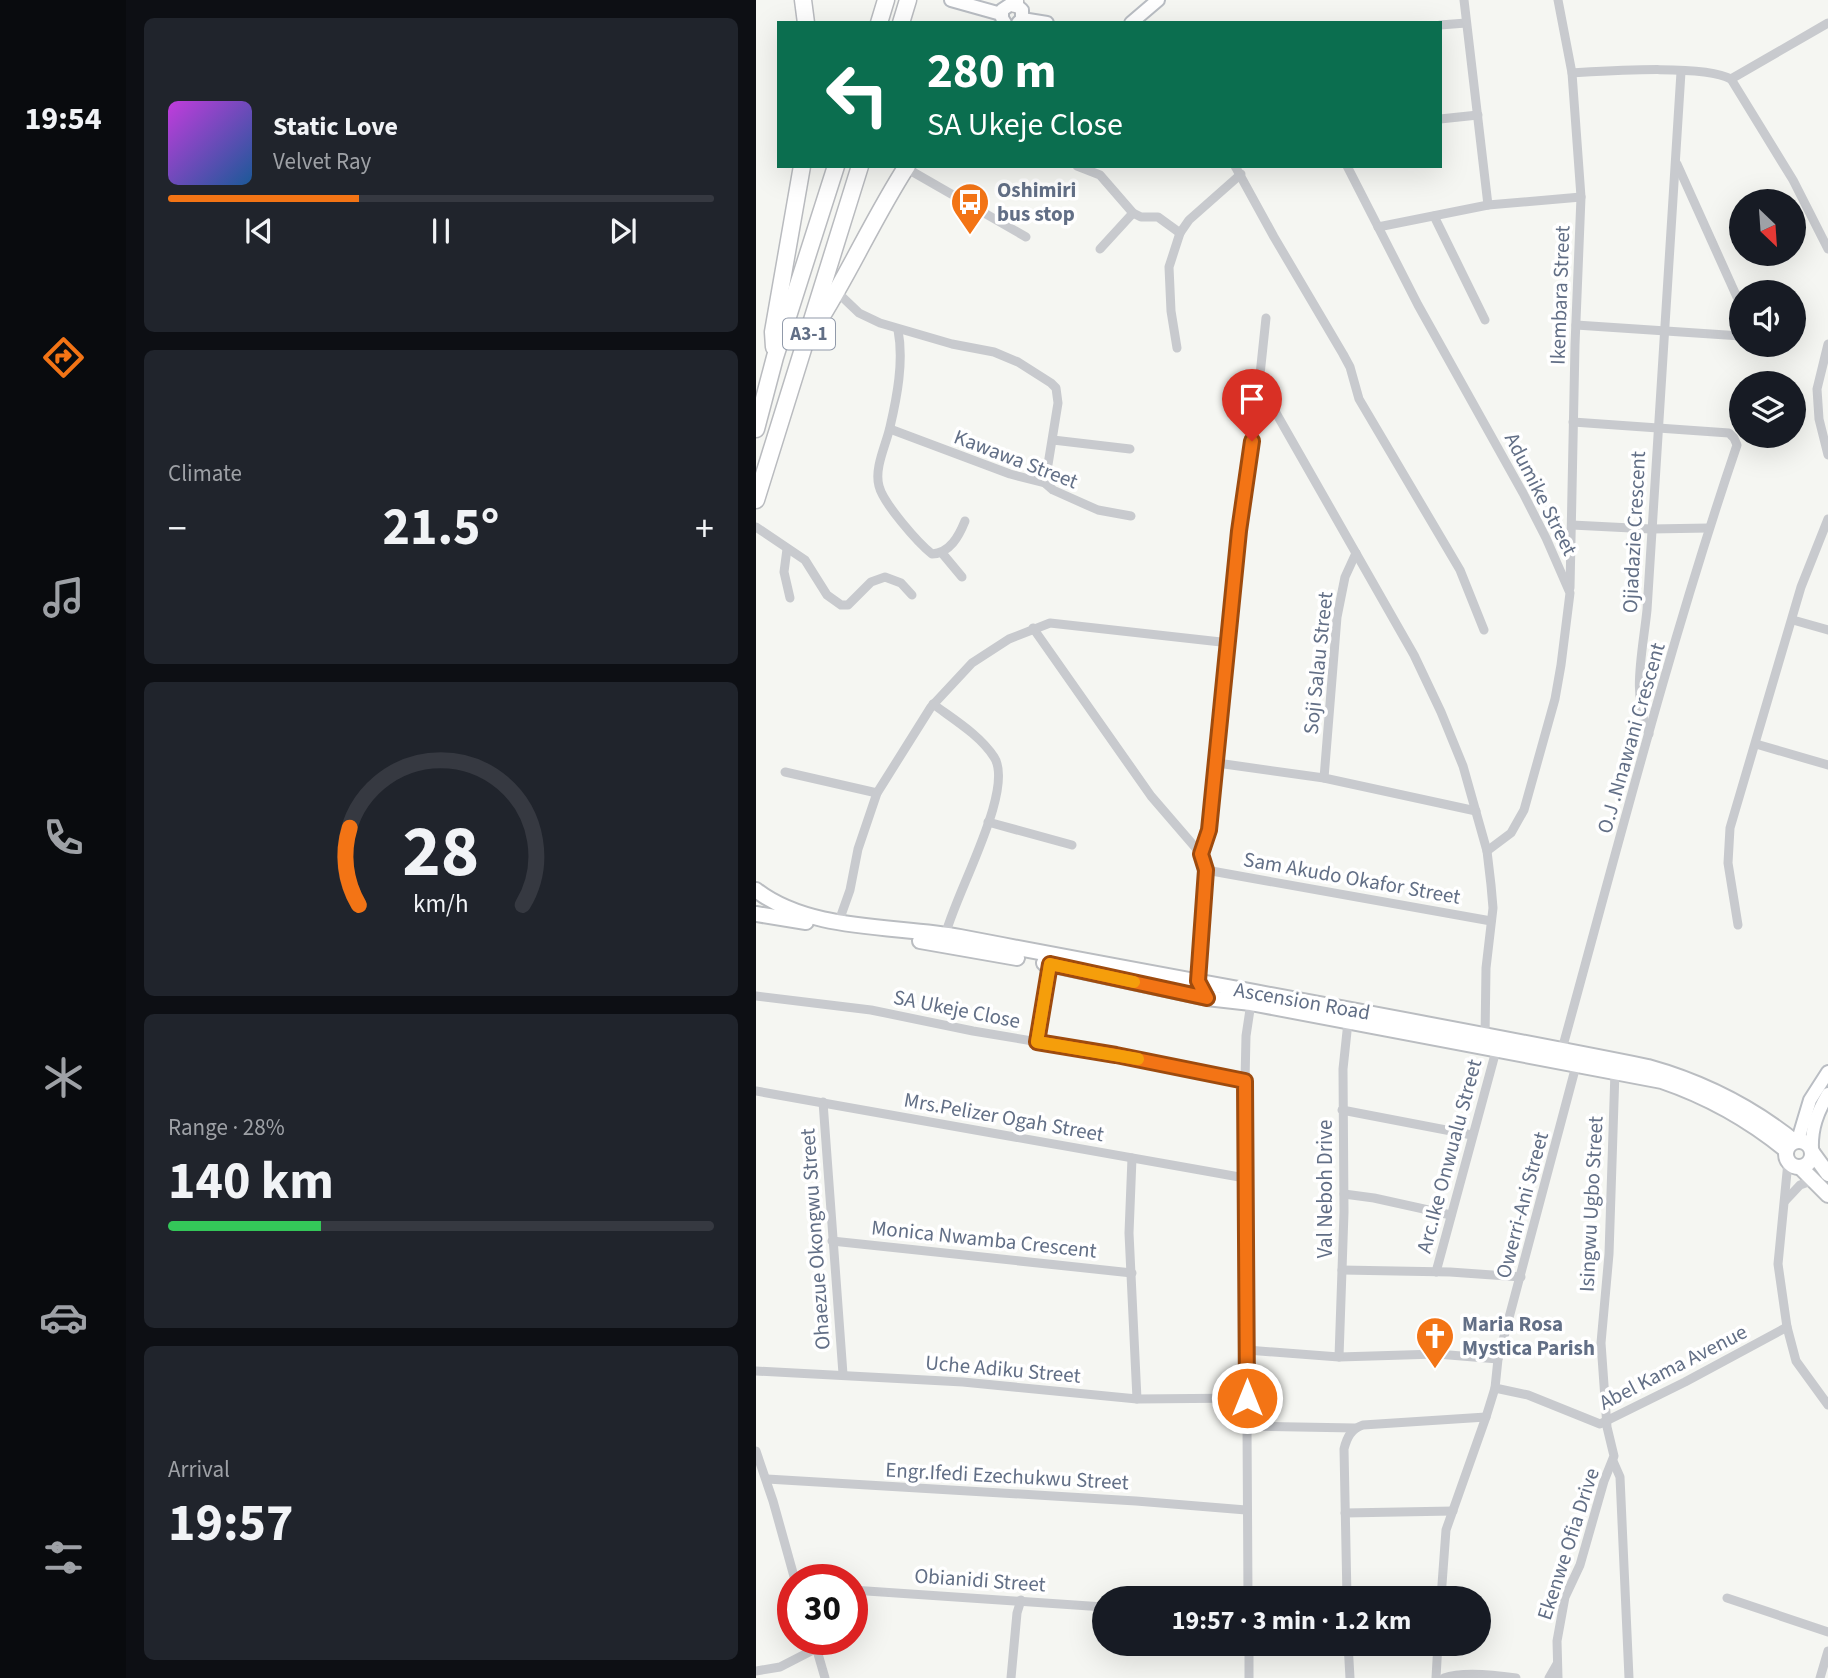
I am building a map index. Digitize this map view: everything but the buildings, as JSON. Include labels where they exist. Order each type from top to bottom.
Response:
[{"type":"highway","points":[[803,0],[806,21]]},
{"type":"highway","points":[[880,21],[886,0]]},
{"type":"highway","points":[[902,21],[908,0]]},
{"type":"highway","points":[[775,357],[773,332],[802,168]]},
{"type":"highway","name":"A3-1","points":[[756,429],[775,357],[835,168]]},
{"type":"highway","name":"A3-1","points":[[756,500],[859,168]]},
{"type":"highway","points":[[807,341],[837,292],[886,199],[906,168]]},
{"type":"main road","points":[[951,0],[1039,21]]},
{"type":"main road","points":[[1137,21],[1157,0]]},
{"type":"main road","name":"Ascension Road","points":[[756,890],[783,907],[810,916],[1051,960],[1207,998],[1251,1003],[1348,1022],[1491,1042]]},
{"type":"main road","name":"Ascension Road","points":[[756,914],[944,939]]},
{"type":"main road","name":"Ascension Road","points":[[1051,960],[1198,981],[1491,1042],[1578,1058],[1648,1067],[1690,1081],[1745,1107],[1793,1152]]},
{"type":"main road","name":"Ascension Road","points":[[1578,1058],[1615,1071],[1662,1081],[1718,1103],[1793,1152]]},
{"type":"main road","points":[[1793,1152],[1810,1100],[1828,1072]]},
{"type":"main road","points":[[1793,1152],[1809,1162],[1816,1115],[1828,1094]]},
{"type":"main road","points":[[1793,1152],[1808,1143],[1828,1174]]},
{"type":"main road","points":[[1793,1152],[1828,1195]]},
{"type":"street","points":[[1464,0],[1488,205]]},
{"type":"street","name":"Ikembara Street","points":[[1558,0],[1572,73],[1581,197],[1570,593]]},
{"type":"street","points":[[1442,25],[1466,23]]},
{"type":"street","points":[[1731,79],[1828,23]]},
{"type":"street","points":[[1572,73],[1630,70],[1714,74],[1731,79],[1793,180],[1828,249]]},
{"type":"street","name":"Ojiadazie Crescent","points":[[1649,734],[1642,718],[1640,666],[1647,610],[1681,72]]},
{"type":"street","points":[[1442,119],[1478,115]]},
{"type":"street","points":[[1676,162],[1729,280]]},
{"type":"street","points":[[909,168],[1026,237]]},
{"type":"street","points":[[1082,168],[1100,176],[1133,213],[1141,217],[1158,217],[1180,233]]},
{"type":"street","name":"Adumike Street","points":[[1347,168],[1418,305],[1523,493],[1570,593]]},
{"type":"street","points":[[1177,348],[1170,302],[1169,267],[1180,233],[1189,220],[1238,170],[1350,367],[1359,399],[1460,570],[1484,630]]},
{"type":"street","points":[[1378,228],[1488,205],[1581,197]]},
{"type":"street","points":[[1100,249],[1133,213]]},
{"type":"street","points":[[1434,216],[1485,320]]},
{"type":"street","points":[[837,292],[859,313],[898,330],[994,352],[1018,362],[1051,383],[1056,388],[1058,403],[1045,483]]},
{"type":"street","points":[[1201,854],[1209,830],[1230,643],[1239,531],[1255,422],[1266,318]]},
{"type":"street","points":[[1576,325],[1729,335]]},
{"type":"street","points":[[898,330],[901,350],[890,429],[878,484],[882,495],[908,530],[930,553],[942,553],[960,533],[965,521]]},
{"type":"street","points":[[1828,344],[1817,389],[1817,406],[1828,455]]},
{"type":"street","name":"Arc.Ike Onwualu Street","points":[[1259,383],[1414,655],[1463,766],[1487,851],[1491,921],[1486,968],[1491,1042],[1472,1135],[1436,1272]]},
{"type":"street","points":[[1573,422],[1658,429]]},
{"type":"street","name":"Kawawa Street","points":[[890,429],[1010,474],[1045,483],[1053,490],[1098,510],[1131,516]]},
{"type":"street","name":"O.J .Nnawani Crescent","points":[[1561,1055],[1649,734],[1709,528],[1737,445],[1729,433],[1658,429]]},
{"type":"street","points":[[1053,440],[1130,449]]},
{"type":"street","points":[[1738,925],[1728,863],[1730,828],[1801,587],[1828,519]]},
{"type":"street","points":[[1572,525],[1651,529],[1709,528]]},
{"type":"street","points":[[756,527],[805,560],[827,595],[841,606],[848,605],[871,582],[885,577],[901,583],[912,595]]},
{"type":"street","points":[[787,549],[785,572],[790,598]]},
{"type":"street","points":[[942,553],[962,578]]},
{"type":"street","name":"Soji Salau Street","points":[[1324,778],[1337,617],[1345,577],[1356,553]]},
{"type":"street","points":[[1487,851],[1511,833],[1524,810],[1555,699],[1570,593]]},
{"type":"street","points":[[1793,620],[1828,631]]},
{"type":"street","points":[[839,921],[850,890],[858,849],[877,793],[933,704],[972,663],[1009,639],[1050,623],[1230,643]]},
{"type":"street","points":[[1033,628],[1152,796],[1201,854],[1206,870],[1198,981],[1207,998]]},
{"type":"street","points":[[933,704],[988,749],[996,759],[1000,780],[989,822],[944,939]]},
{"type":"street","points":[[1756,744],[1828,765]]},
{"type":"street","points":[[1217,764],[1324,778],[1476,811]]},
{"type":"street","points":[[785,772],[877,793]]},
{"type":"street","points":[[989,822],[1072,845]]},
{"type":"street","name":"Sam Akudo Okafor Street","points":[[1206,870],[1491,921]]},
{"type":"street","name":"SA Ukeje Close","points":[[1037,1042],[1051,960]]},
{"type":"street","name":"SA Ukeje Close","points":[[756,996],[871,1010],[1245,1081]]},
{"type":"street","points":[[1248,1586],[1245,1081],[1246,1036],[1251,1003]]},
{"type":"street","name":"Val Neboh Drive","points":[[1339,1357],[1343,1069],[1348,1022]]},
{"type":"street","name":"Owerri-Ani Street","points":[[1441,1586],[1443,1545],[1452,1511],[1495,1388],[1499,1359],[1578,1058]]},
{"type":"street","name":"Isingwu Ugbo Street","points":[[1607,1422],[1601,1329],[1609,1254],[1615,1071]]},
{"type":"street","name":"Mrs.Pelizer Ogah Street","points":[[756,1091],[1245,1178]]},
{"type":"street","name":"Ohaezue Okongwu Street","points":[[823,1102],[844,1374]]},
{"type":"street","points":[[1342,1110],[1472,1135]]},
{"type":"street","points":[[1793,1152],[1784,1203],[1779,1264],[1787,1327],[1796,1361],[1828,1405]]},
{"type":"street","points":[[1132,1158],[1129,1233],[1137,1399]]},
{"type":"street","points":[[1784,1203],[1800,1185],[1814,1180]]},
{"type":"street","points":[[1343,1194],[1451,1215]]},
{"type":"street","name":"Monica Nwamba Crescent","points":[[832,1241],[1132,1273]]},
{"type":"street","points":[[1342,1270],[1521,1277]]},
{"type":"street","name":"Abel Kama Avenue","points":[[1495,1388],[1528,1395],[1598,1424],[1607,1422],[1787,1327]]},
{"type":"street","points":[[1247,1350],[1339,1357],[1437,1354],[1499,1359]]},
{"type":"street","name":"Uche Adiku Street","points":[[756,1371],[963,1381],[1137,1399],[1247,1398]]},
{"type":"street","points":[[1246,1426],[1355,1428],[1363,1425],[1486,1417]]},
{"type":"street","name":"Ekenwe Ofia Drive","points":[[1558,1678],[1558,1625],[1565,1598],[1580,1565],[1604,1481],[1614,1461],[1614,1449],[1607,1422]]},
{"type":"street","points":[[1347,1586],[1344,1449],[1355,1428]]},
{"type":"street","points":[[756,1451],[767,1479],[791,1564]]},
{"type":"street","points":[[1614,1461],[1620,1477],[1629,1678]]},
{"type":"street","name":"Engr.Ifedi Ezechukwu Street","points":[[767,1479],[1246,1510]]},
{"type":"street","points":[[1345,1514],[1452,1511]]},
{"type":"street","name":"Obianidi Street","points":[[868,1591],[1092,1606]]},
{"type":"street","points":[[1727,1598],[1828,1632]]},
{"type":"street","points":[[1011,1678],[1017,1613],[1021,1600]]},
{"type":"street","points":[[1820,1678],[1828,1651]]},
{"type":"street","points":[[756,1671],[779,1667],[798,1655]]},
{"type":"street","points":[[818,1655],[825,1678]]},
{"type":"street","points":[[1249,1656],[1249,1678]]},
{"type":"street","points":[[1349,1656],[1350,1678]]},
{"type":"street","points":[[1436,1678],[1437,1656]]},
{"type":"street","points":[[1549,1678],[1558,1664]]},
{"type":"street","points":[[1444,1678],[1454,1675],[1516,1678]]},
{"type":"slow traffic","points":[[1134,982],[1050,964],[1037,1042],[1138,1059]]},
{"type":"place","name":"Oshimiri bus stop","points":[[970,236]]},
{"type":"place","name":"Maria Rosa Mystica Parish","points":[[1435,1370]]},
{"type":"route","points":[[1247,1398],[1245,1081],[1037,1042],[1050,964],[1207,998],[1198,981],[1206,870],[1201,854],[1209,830],[1230,643],[1239,531],[1252,441]]}]
